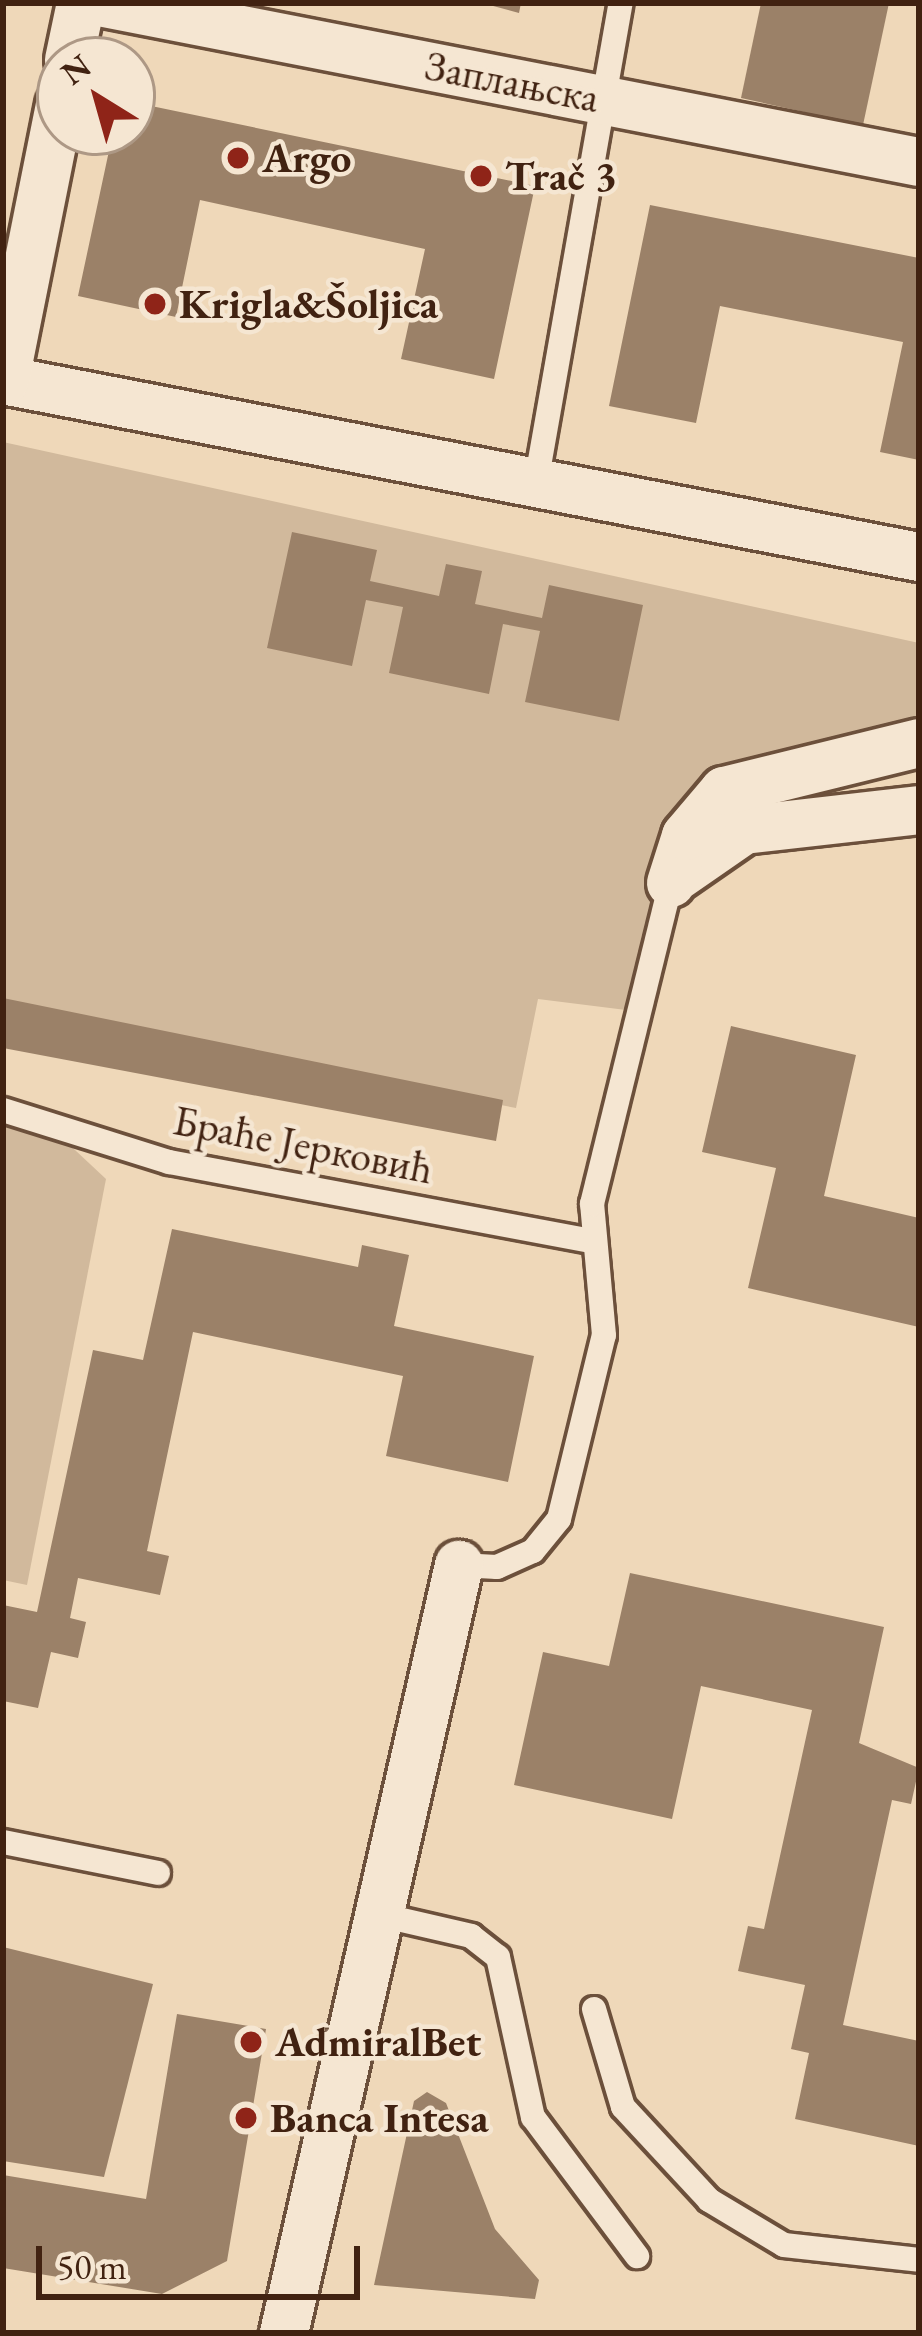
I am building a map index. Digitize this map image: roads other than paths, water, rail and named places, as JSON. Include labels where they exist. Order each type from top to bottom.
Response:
[{"type":"street","points":[[74,36],[81,3]]},
{"type":"street","name":"Заплањска","points":[[104,3],[919,162]]},
{"type":"street","points":[[50,156],[4,380],[919,557]]},
{"type":"street","points":[[671,883],[686,836],[724,791],[919,743]]},
{"type":"street","points":[[671,883],[744,830],[919,810]]},
{"type":"street","points":[[284,2333],[459,1565]]},
{"type":"lane","points":[[536,483],[621,3]]},
{"type":"lane","points":[[459,1565],[496,1568],[533,1551],[559,1519],[604,1335],[592,1240],[604,1145],[671,883]]},
{"type":"lane","name":"Браће Јерковић","points":[[3,1110],[169,1162],[592,1240]]},
{"type":"lane","points":[[3,1842],[158,1873]]},
{"type":"lane","points":[[376,1914],[471,1936],[498,1957],[533,2117],[637,2256]]},
{"type":"lane","points":[[595,2009],[622,2107],[709,2200],[784,2245],[919,2260]]},
{"type":"place","name":"Argo","points":[[238,158]]},
{"type":"place","name":"Trač 3","points":[[481,176]]},
{"type":"place","name":"Krigla&Šoljica","points":[[155,304]]},
{"type":"place","name":"AdmiralBet","points":[[251,2042]]},
{"type":"place","name":"Banca Intesa","points":[[246,2118]]}]
